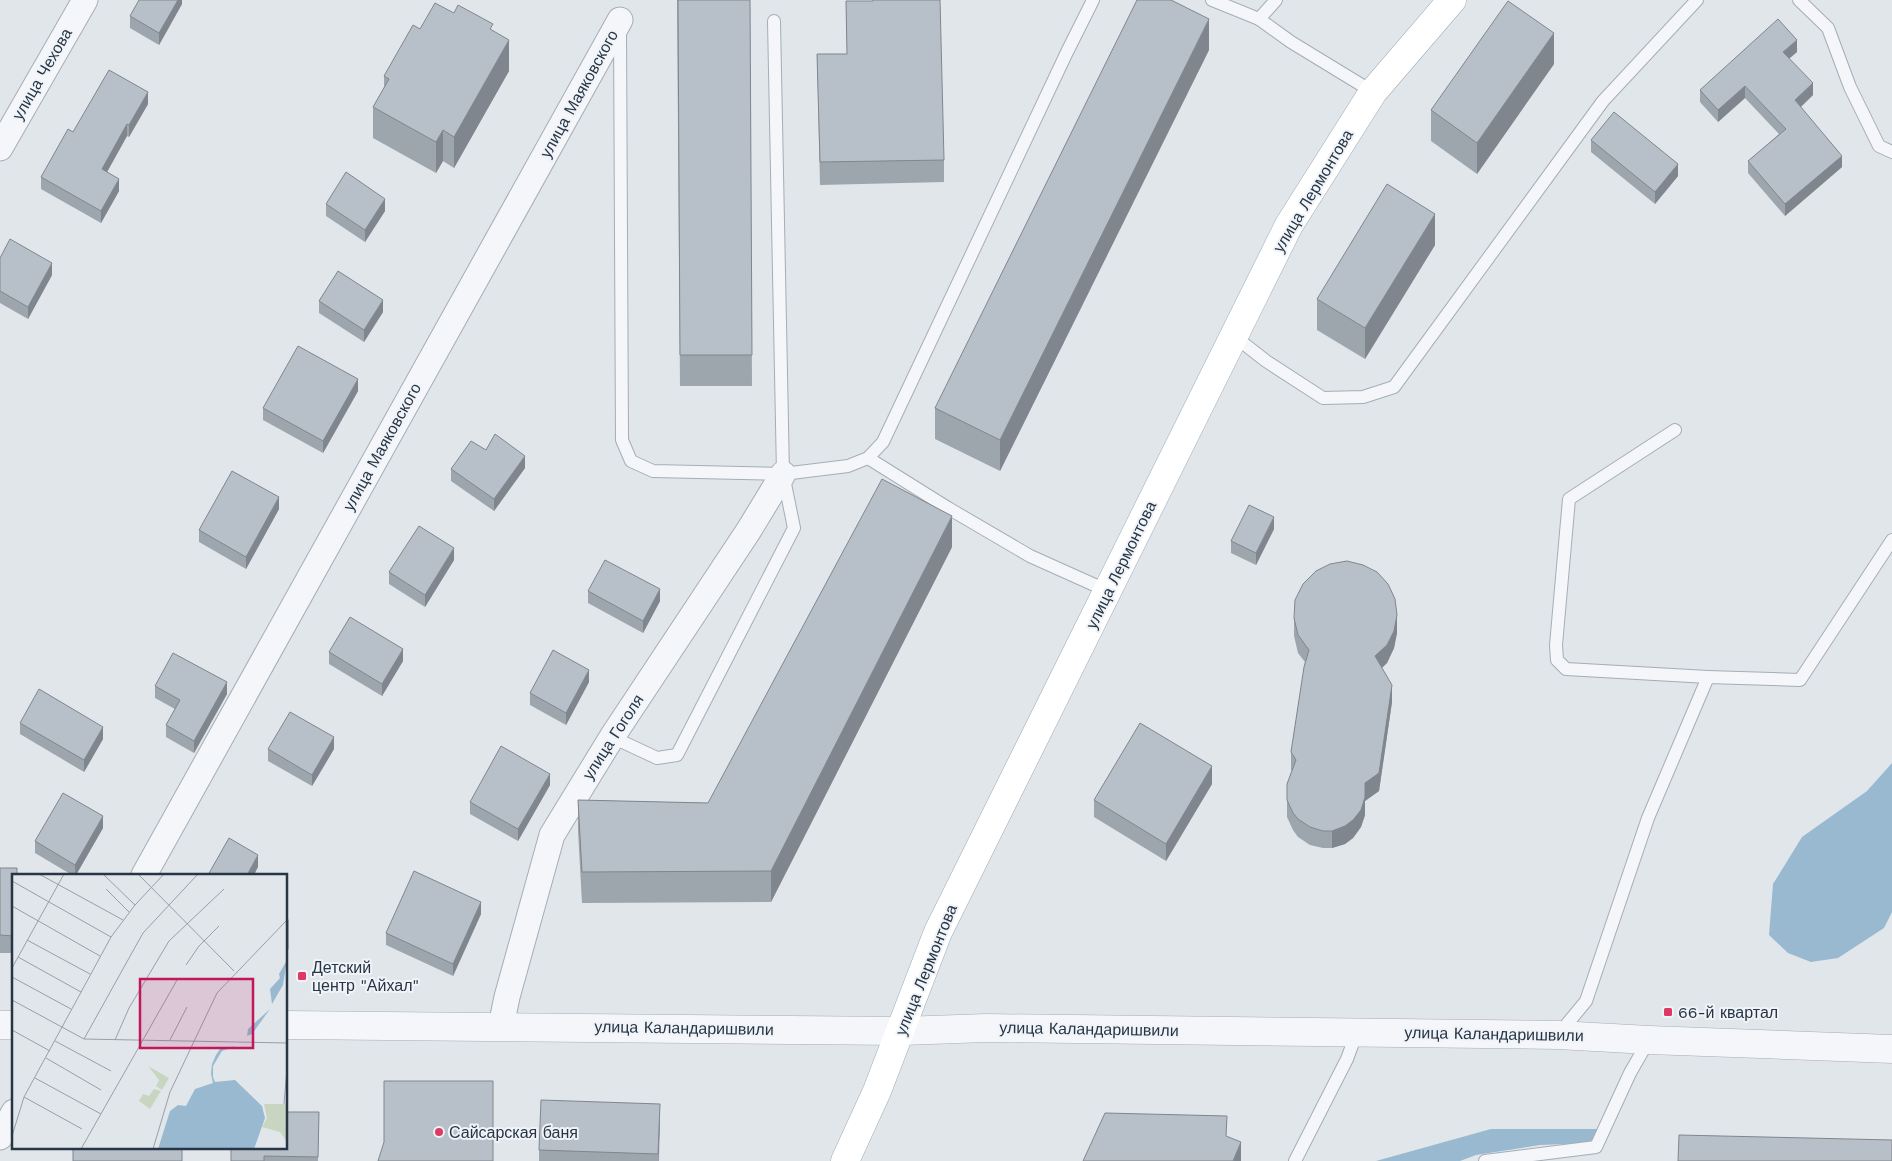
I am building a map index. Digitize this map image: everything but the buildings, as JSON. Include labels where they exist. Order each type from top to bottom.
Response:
[{"type":"main road","name":"улица Лермонтова","points":[[845,1161],[878,1091],[938,932],[1289,225],[1373,92],[1452,0]]},
{"type":"street","name":"улица Чехова","points":[[0,148],[84,0]]},
{"type":"street","name":"улица Маяковского","points":[[145,874],[620,20]]},
{"type":"street","name":"улица Гоголя","points":[[501,1026],[507,997],[552,835],[612,737],[749,530],[783,474]]},
{"type":"street","name":"улица Каландаришвили","points":[[288,1025],[902,1031],[986,1028],[1357,1032],[1558,1035],[1892,1048]]},
{"type":"street","points":[[0,1137],[12,1116]]},
{"type":"lane","points":[[620,20],[622,440],[631,460],[653,471],[783,474],[848,466],[868,458],[883,442],[1093,0]]},
{"type":"lane","points":[[1212,0],[1259,19],[1291,42],[1373,92]]},
{"type":"lane","points":[[1259,19],[1276,0]]},
{"type":"lane","points":[[1234,336],[1266,361],[1323,398],[1363,397],[1394,387],[1603,101],[1698,0]]},
{"type":"lane","points":[[1799,0],[1828,28],[1850,87],[1879,146],[1892,152]]},
{"type":"lane","points":[[612,737],[657,758],[677,755],[794,528],[783,474],[774,21]]},
{"type":"lane","points":[[1675,430],[1569,499],[1556,645],[1557,660],[1566,669],[1800,680],[1892,540]]},
{"type":"lane","points":[[868,458],[1030,556],[1108,591]]},
{"type":"lane","points":[[1558,1035],[1586,1001],[1648,818],[1708,677]]},
{"type":"lane","points":[[1295,1161],[1347,1060],[1357,1032]]},
{"type":"lane","points":[[1484,1161],[1596,1147],[1630,1073],[1649,1040]]},
{"type":"water","points":[[1892,763],[1892,912],[1884,928],[1838,958],[1811,962],[1788,953],[1769,935],[1773,884],[1802,837],[1867,791]]},
{"type":"water","points":[[1491,1129],[1601,1129],[1589,1143],[1540,1145],[1476,1155],[1460,1161],[1376,1161]]},
{"type":"place","name":"Детский центр \"Айхал\"","points":[[302,976]]},
{"type":"place","name":"66-й квартал","points":[[1668,1012]]},
{"type":"place","name":"Сайсарская баня","points":[[439,1132]]}]
